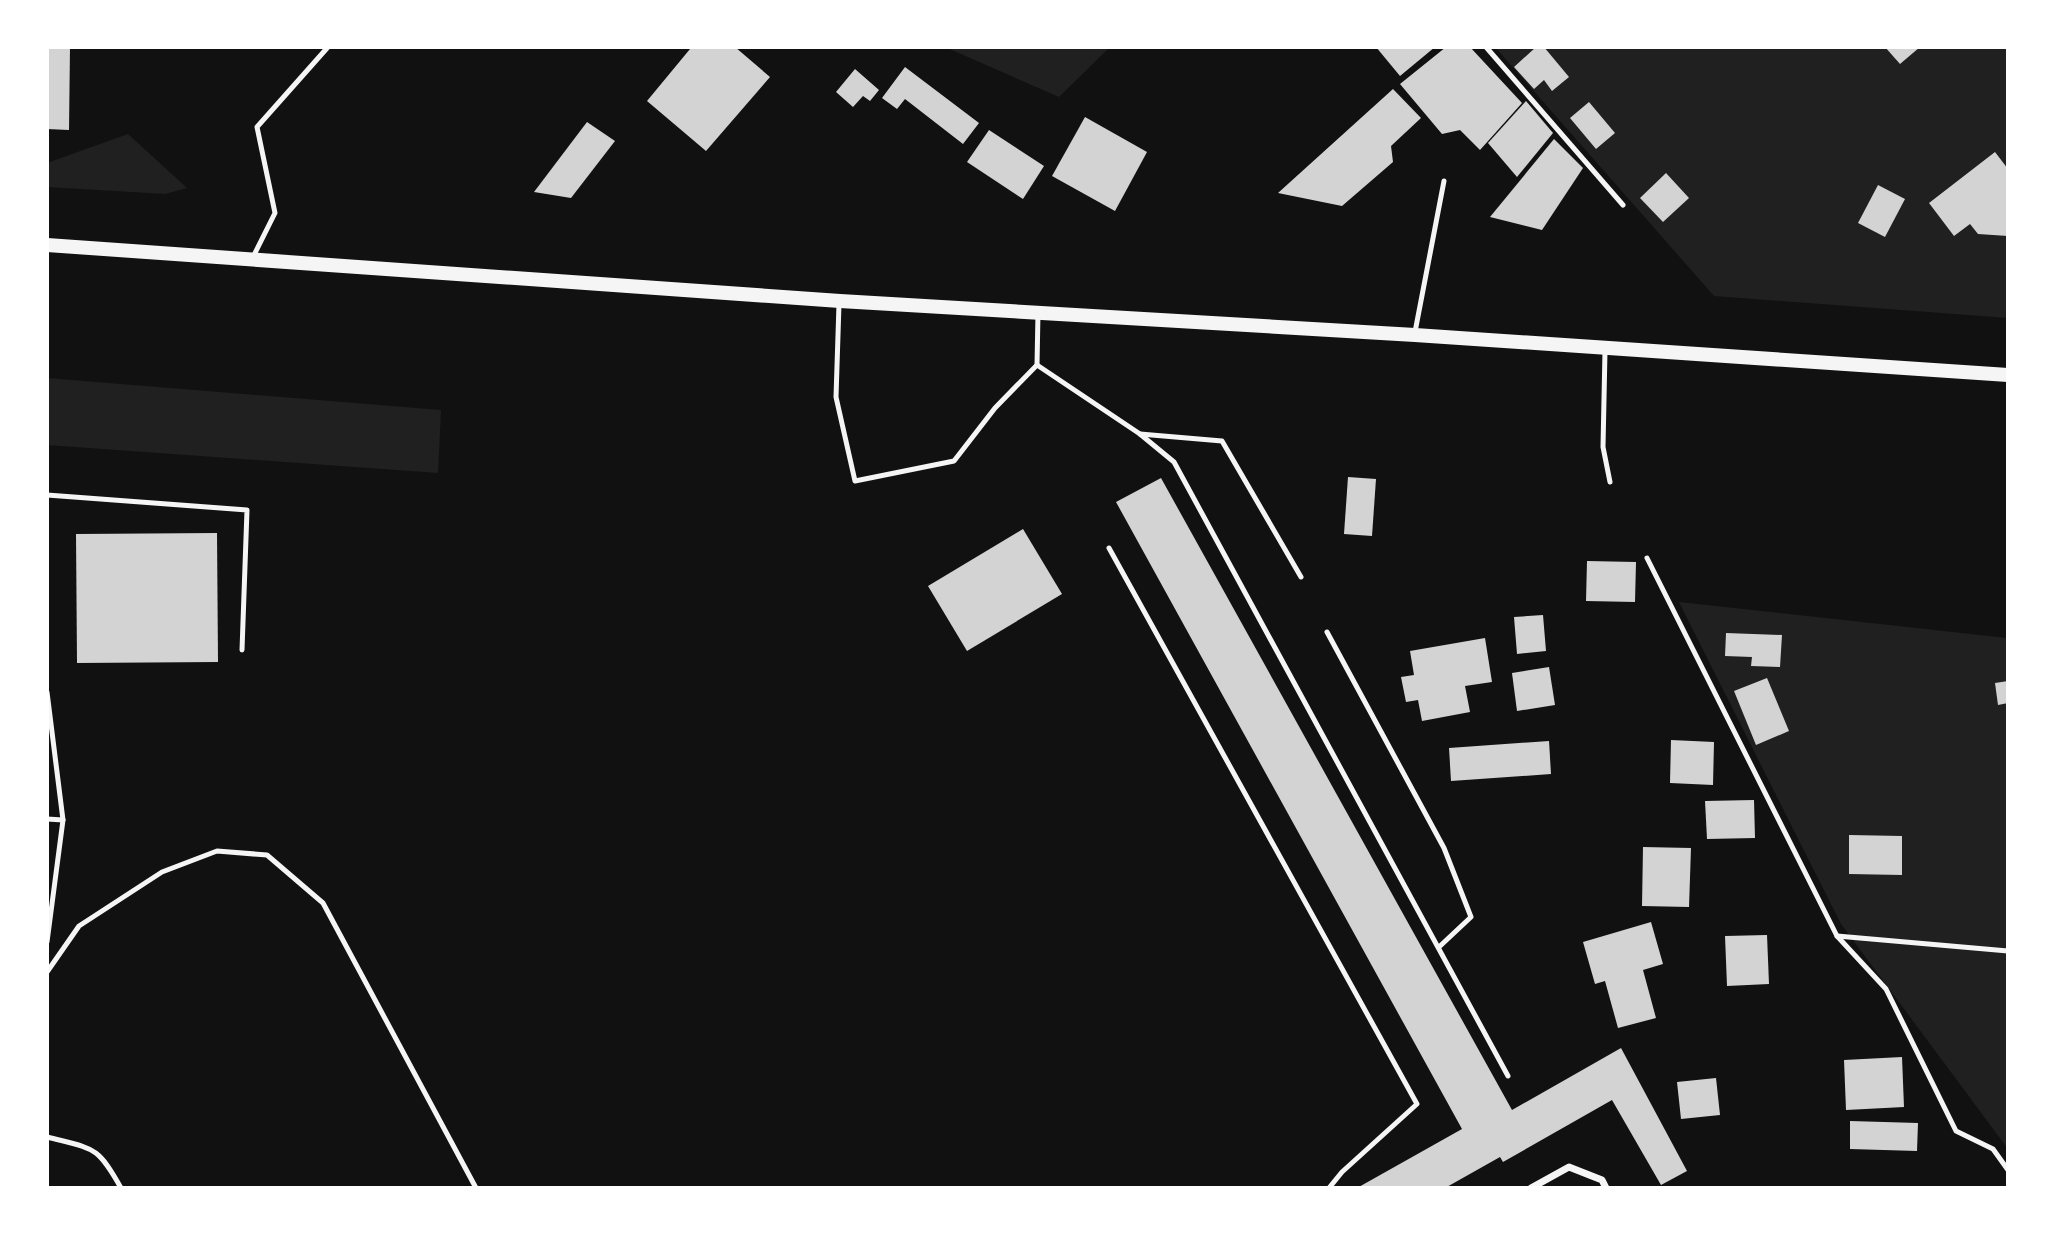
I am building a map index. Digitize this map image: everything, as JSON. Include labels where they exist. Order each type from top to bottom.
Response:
[{"type":"main road","points":[[47,245],[839,301],[1415,335],[2008,375]]},
{"type":"street","points":[[1531,1188],[1569,1167],[1602,1180],[1606,1188]]},
{"type":"lane","points":[[252,260],[275,213],[257,127],[328,47]]},
{"type":"lane","points":[[1486,47],[1623,205]]},
{"type":"lane","points":[[1415,335],[1444,181]]},
{"type":"lane","points":[[839,301],[836,397],[855,481],[954,461],[995,408],[1037,365],[1038,313]]},
{"type":"lane","points":[[1605,348],[1603,447],[1610,482]]},
{"type":"lane","points":[[1037,365],[1140,435],[1174,462],[1508,1076]]},
{"type":"lane","points":[[1140,435],[1223,441],[1301,577]]},
{"type":"lane","points":[[47,495],[247,510],[242,650]]},
{"type":"lane","points":[[1109,548],[1418,1104],[1342,1172],[1329,1188]]},
{"type":"lane","points":[[1647,558],[1837,936],[1886,989],[1956,1131],[1993,1149],[2008,1170]]},
{"type":"lane","points":[[1327,632],[1444,848],[1471,917],[1439,947]]},
{"type":"lane","points":[[47,692],[62,820],[47,942]]},
{"type":"lane","points":[[47,819],[62,820]]},
{"type":"lane","points":[[47,972],[79,926],[162,873],[217,851],[267,855],[323,903],[476,1188]]},
{"type":"lane","points":[[1837,936],[2008,951]]},
{"type":"lane","points":[[47,1137],[98,1153],[121,1188]]},
{"type":"shaded area","points":[[945,47],[1110,47],[1059,97]]},
{"type":"shaded area","points":[[1495,47],[2008,47],[2008,318],[1714,296]]},
{"type":"shaded area","points":[[128,134],[187,188],[165,194],[47,187],[47,163]]},
{"type":"shaded area","points":[[47,378],[441,410],[438,473],[47,445]]},
{"type":"shaded area","points":[[1679,602],[2007,638],[2008,1149],[1841,924]]},
{"type":"building","points":[[47,47],[70,47],[69,130],[47,129]]},
{"type":"building","points":[[688,47],[735,47],[770,77],[706,151],[647,101],[690,49]]},
{"type":"building","points":[[1376,47],[1435,47],[1400,76]]},
{"type":"building","points":[[1446,47],[1470,47],[1522,103],[1480,150],[1460,130],[1442,134],[1400,84]]},
{"type":"building","points":[[1536,47],[1544,47],[1569,77],[1552,91],[1544,80],[1534,89],[1514,67]]},
{"type":"building","points":[[1885,47],[1920,47],[1900,64]]},
{"type":"building","points":[[905,67],[979,123],[963,144],[905,99],[897,109],[882,98]]},
{"type":"building","points":[[855,69],[879,90],[870,101],[863,96],[853,107],[836,92]]},
{"type":"building","points":[[1393,89],[1421,118],[1391,146],[1393,162],[1342,206],[1278,193]]},
{"type":"building","points":[[1526,101],[1553,133],[1517,177],[1488,143]]},
{"type":"building","points":[[1589,102],[1615,133],[1596,149],[1570,118]]},
{"type":"building","points":[[1085,117],[1147,152],[1115,211],[1052,176]]},
{"type":"building","points":[[587,122],[615,141],[571,198],[534,192]]},
{"type":"building","points":[[989,130],[1044,166],[1023,199],[967,162]]},
{"type":"building","points":[[1554,139],[1583,168],[1542,230],[1490,217]]},
{"type":"building","points":[[1995,152],[2008,169],[2008,236],[1978,234],[1970,224],[1954,236],[1929,203]]},
{"type":"building","points":[[1666,173],[1689,198],[1663,222],[1640,198]]},
{"type":"building","points":[[1878,185],[1905,199],[1885,237],[1858,223]]},
{"type":"building","points":[[1348,477],[1376,479],[1372,536],[1344,534]]},
{"type":"building","points":[[1161,478],[1512,1110],[1621,1048],[1687,1171],[1661,1185],[1612,1100],[1503,1162],[1500,1157],[1445,1188],[1357,1188],[1462,1129],[1116,502]]},
{"type":"building","points":[[1023,529],[1062,594],[967,651],[928,586]]},
{"type":"building","points":[[217,533],[218,662],[77,663],[76,534]]},
{"type":"building","points":[[1587,561],[1636,562],[1635,602],[1586,601]]},
{"type":"building","points":[[1543,615],[1546,651],[1517,654],[1514,617]]},
{"type":"building","points":[[1726,633],[1782,635],[1780,667],[1751,666],[1752,657],[1725,656]]},
{"type":"building","points":[[1485,638],[1492,682],[1465,686],[1470,712],[1422,721],[1418,700],[1406,702],[1401,677],[1414,675],[1410,651]]},
{"type":"building","points":[[1549,667],[1555,705],[1517,711],[1512,673]]},
{"type":"building","points":[[1767,678],[1789,731],[1756,745],[1734,691]]},
{"type":"building","points":[[2008,681],[2008,703],[1998,705],[1995,683]]},
{"type":"building","points":[[1671,740],[1714,742],[1713,785],[1670,783]]},
{"type":"building","points":[[1549,741],[1551,774],[1451,781],[1449,748]]},
{"type":"building","points":[[1754,800],[1755,838],[1707,839],[1705,801]]},
{"type":"building","points":[[1849,835],[1902,836],[1902,875],[1849,874]]},
{"type":"building","points":[[1643,847],[1691,848],[1689,907],[1642,906]]},
{"type":"building","points":[[1651,922],[1663,964],[1643,970],[1656,1018],[1618,1028],[1605,981],[1595,984],[1583,942]]},
{"type":"building","points":[[1767,935],[1769,984],[1727,986],[1725,936]]},
{"type":"building","points":[[1902,1057],[1904,1107],[1846,1110],[1844,1060]]},
{"type":"building","points":[[1716,1078],[1720,1115],[1681,1119],[1677,1082]]},
{"type":"building","points":[[1850,1121],[1918,1123],[1917,1151],[1850,1149]]}]
